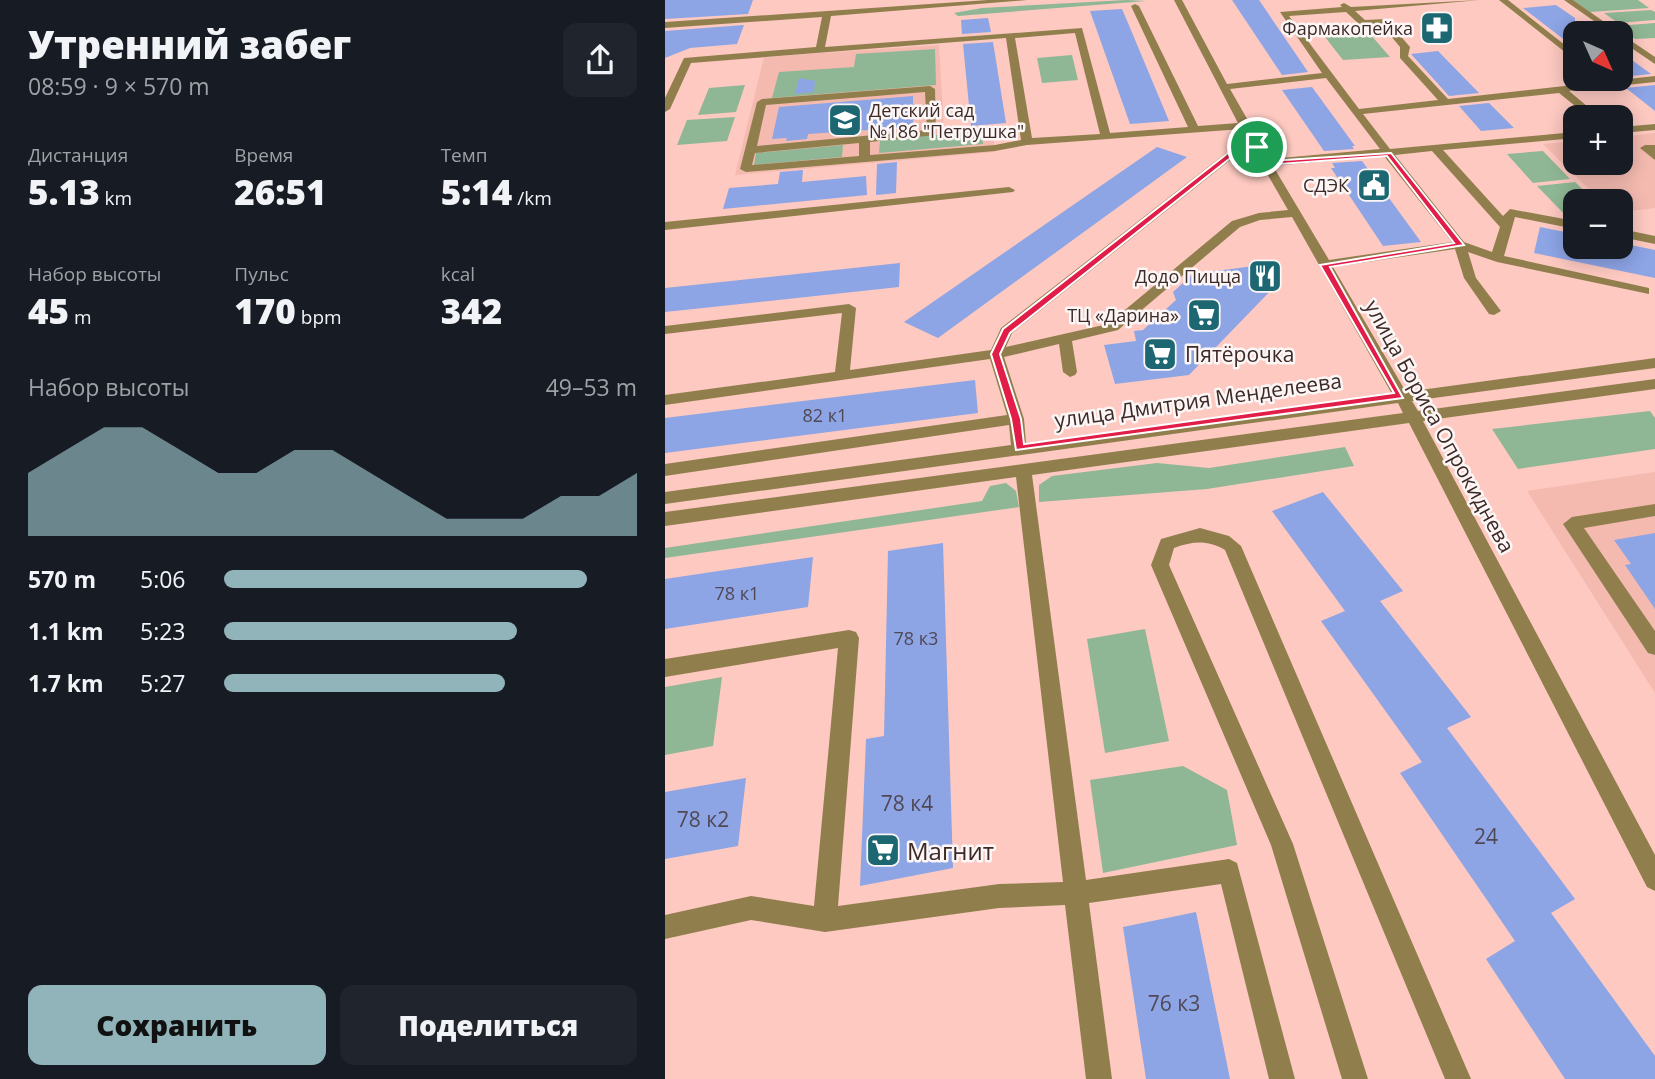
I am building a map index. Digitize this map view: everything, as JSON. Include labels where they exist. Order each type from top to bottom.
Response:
[{"type":"street","points":[[665,25],[827,13],[890,4],[1023,0]]},
{"type":"street","name":"улица Бориса Опрокиднева","points":[[1178,0],[1245,126],[1414,418],[1655,879]]},
{"type":"street","points":[[1339,0],[1363,23],[1383,21],[1405,47],[1403,56],[1446,103]]},
{"type":"street","points":[[1476,0],[1283,14],[1356,113],[1460,245],[1470,278],[1494,311]]},
{"type":"street","points":[[1503,0],[1563,48]]},
{"type":"street","points":[[1568,0],[1599,21]]},
{"type":"street","points":[[1135,6],[1194,128]]},
{"type":"street","points":[[820,50],[827,13]]},
{"type":"street","points":[[665,109],[687,60],[1079,30],[1105,134]]},
{"type":"street","points":[[1010,36],[1027,142]]},
{"type":"street","points":[[1633,45],[1655,61]]},
{"type":"street","points":[[1224,86],[1328,75]]},
{"type":"street","points":[[1633,80],[1655,79]]},
{"type":"street","points":[[750,150],[932,133],[930,89],[762,102],[750,150],[746,169],[1105,134],[1245,126]]},
{"type":"street","points":[[1356,113],[1563,91],[1580,105]]},
{"type":"street","points":[[1633,129],[1655,127]]},
{"type":"street","points":[[1266,163],[1563,136]]},
{"type":"street","points":[[864,158],[865,139]]},
{"type":"street","points":[[1099,1079],[1016,419],[996,354],[1006,331],[1230,155],[1257,147]]},
{"type":"street","points":[[1655,148],[1645,148],[1655,157]]},
{"type":"street","points":[[1436,149],[1506,226]]},
{"type":"street","points":[[665,226],[1009,190]]},
{"type":"street","points":[[1497,258],[1510,213],[1563,223]]},
{"type":"street","points":[[665,400],[996,354],[1113,327],[1236,224],[1259,217],[1295,214]]},
{"type":"street","points":[[1633,235],[1655,240]]},
{"type":"street","points":[[1324,265],[1460,245],[1497,258],[1644,291]]},
{"type":"street","points":[[665,330],[849,308],[842,377]]},
{"type":"street","points":[[1065,339],[1070,372]]},
{"type":"street","name":"улица Дмитрия Менделеева","points":[[665,519],[1400,396],[1655,363]]},
{"type":"street","name":"улица Дмитрия Менделеева","points":[[665,498],[1414,418],[1655,384]]},
{"type":"street","points":[[665,470],[1016,419]]},
{"type":"street","points":[[1655,510],[1572,524],[1655,647]]},
{"type":"street","points":[[1355,1079],[1282,844],[1160,565],[1167,544],[1193,535],[1212,534],[1232,546],[1458,1079]]},
{"type":"street","points":[[665,668],[849,638],[825,920]]},
{"type":"street","points":[[665,927],[751,908],[825,920],[999,896],[1077,893],[1229,871],[1282,1079]]},
{"type":"shaded area","points":[[939,45],[944,131],[992,127],[995,152],[735,175],[764,57]]},
{"type":"shaded area","points":[[1655,133],[1655,208],[1633,211],[1633,189],[1589,189],[1575,175],[1633,175],[1633,136]]},
{"type":"shaded area","points":[[1563,142],[1563,164],[1543,144]]},
{"type":"shaded area","points":[[1655,472],[1655,693],[1527,491]]},
{"type":"green space","points":[[1573,0],[1638,0],[1649,8],[1590,12]]},
{"type":"green space","points":[[1146,1],[958,16],[954,13],[982,8]]},
{"type":"green space","points":[[1651,10],[1655,12],[1655,20],[1615,21],[1604,13]]},
{"type":"green space","points":[[1655,23],[1655,38],[1635,39],[1633,25]]},
{"type":"green space","points":[[1370,34],[1390,57],[1343,60],[1325,37]]},
{"type":"green space","points":[[935,49],[936,85],[772,98],[779,72],[854,67],[856,54]]},
{"type":"green space","points":[[1072,55],[1078,80],[1042,83],[1037,58]]},
{"type":"green space","points":[[745,85],[736,112],[698,115],[709,88]]},
{"type":"green space","points":[[735,117],[727,141],[677,145],[687,120]]},
{"type":"green space","points":[[982,131],[983,144],[879,153],[880,140]]},
{"type":"green space","points":[[843,145],[842,157],[754,165],[756,153]]},
{"type":"green space","points":[[1543,151],[1563,175],[1570,179],[1533,183],[1507,154]]},
{"type":"green space","points":[[1575,182],[1582,189],[1563,189],[1563,213],[1537,186]]},
{"type":"green space","points":[[1650,411],[1655,418],[1655,449],[1518,469],[1492,429]]},
{"type":"green space","points":[[1345,447],[1354,466],[1207,489],[1039,502],[1039,485],[1052,476],[1157,463],[1209,468]]},
{"type":"green space","points":[[1006,483],[1016,491],[1019,507],[665,558],[665,548],[982,501],[990,486]]},
{"type":"green space","points":[[1145,629],[1169,741],[1105,753],[1087,639]]},
{"type":"green space","points":[[722,677],[713,746],[665,755],[665,687]]},
{"type":"green space","points":[[1183,766],[1227,790],[1237,845],[1103,873],[1090,780]]},
{"type":"building","points":[[665,0],[753,0],[748,14],[665,19]]},
{"type":"building","points":[[1232,0],[1259,0],[1308,72],[1282,75]]},
{"type":"building","points":[[1556,5],[1575,18],[1575,21],[1563,21],[1563,39],[1523,8]]},
{"type":"building","points":[[1122,9],[1169,121],[1130,124],[1090,11]]},
{"type":"building","points":[[988,18],[991,32],[962,34],[961,20]]},
{"type":"building","points":[[744,25],[737,44],[690,48],[665,58],[665,31]]},
{"type":"building","points":[[993,42],[1006,123],[971,126],[963,44]]},
{"type":"building","points":[[1438,51],[1479,93],[1449,96],[1411,54]]},
{"type":"building","points":[[1633,61],[1651,74],[1633,76]]},
{"type":"building","points":[[799,78],[815,81],[814,92],[795,94]]},
{"type":"building","points":[[1655,85],[1655,111],[1630,91],[1633,91],[1633,87]]},
{"type":"building","points":[[1312,87],[1355,146],[1352,146],[1354,149],[1324,151],[1282,90]]},
{"type":"building","name":"Детский сад №186 \"Петрушка\"","points":[[913,96],[913,127],[808,134],[807,139],[786,141],[787,138],[772,139],[779,107]]},
{"type":"building","points":[[1489,103],[1514,128],[1481,131],[1459,106]]},
{"type":"building","points":[[1157,147],[1187,157],[938,338],[904,322]]},
{"type":"building","points":[[1362,161],[1421,242],[1383,246],[1331,168],[1335,168],[1332,163]]},
{"type":"building","points":[[897,162],[896,193],[876,195],[877,164]]},
{"type":"building","points":[[803,170],[802,182],[866,176],[867,195],[723,209],[729,188],[778,184],[780,172]]},
{"type":"building","points":[[1540,227],[1563,232],[1563,259],[1534,253]]},
{"type":"building","points":[[1633,245],[1655,250],[1655,278],[1563,259],[1633,259]]},
{"type":"building","points":[[900,263],[899,287],[665,312],[665,288]]},
{"type":"building","name":"ТЦ «Дарина»","points":[[1269,264],[1278,283],[1189,375],[1115,384],[1104,345],[1136,341],[1134,331],[1143,330],[1176,300],[1173,292],[1193,274]]},
{"type":"building","points":[[975,380],[978,413],[665,453],[665,418]]},
{"type":"building","points":[[1323,492],[1403,591],[1380,601],[1471,717],[1447,728],[1575,899],[1551,913],[1655,1056],[1655,1079],[1565,1079],[1486,959],[1515,941],[1400,773],[1422,762],[1321,621],[1345,611],[1272,511]]},
{"type":"building","points":[[1655,533],[1655,609],[1625,565],[1631,564],[1614,540]]},
{"type":"building","points":[[943,543],[953,868],[860,886],[866,739],[884,736],[888,551]]},
{"type":"building","points":[[813,557],[808,607],[665,629],[665,579]]},
{"type":"building","points":[[746,778],[738,846],[665,859],[665,792]]},
{"type":"building","points":[[1196,912],[1230,1079],[1146,1079],[1123,927]]},
{"type":"place","name":"Фармакопейка","points":[[1437,28]]},
{"type":"place","name":"Детский сад №186 \"Петрушка\"","points":[[845,120]]},
{"type":"place","name":"СДЭК","points":[[1374,185]]},
{"type":"place","name":"Додо Пицца","points":[[1265,276]]},
{"type":"place","name":"ТЦ «Дарина»","points":[[1204,315]]},
{"type":"place","name":"Пятёрочка","points":[[1160,354]]},
{"type":"place","name":"Магнит","points":[[883,850]]},
{"type":"route","points":[[1257,147],[1266,163],[1389,154],[1460,245],[1324,265],[1400,396],[1019,448],[1016,419],[996,354],[1006,331],[1230,155],[1257,147]]}]
